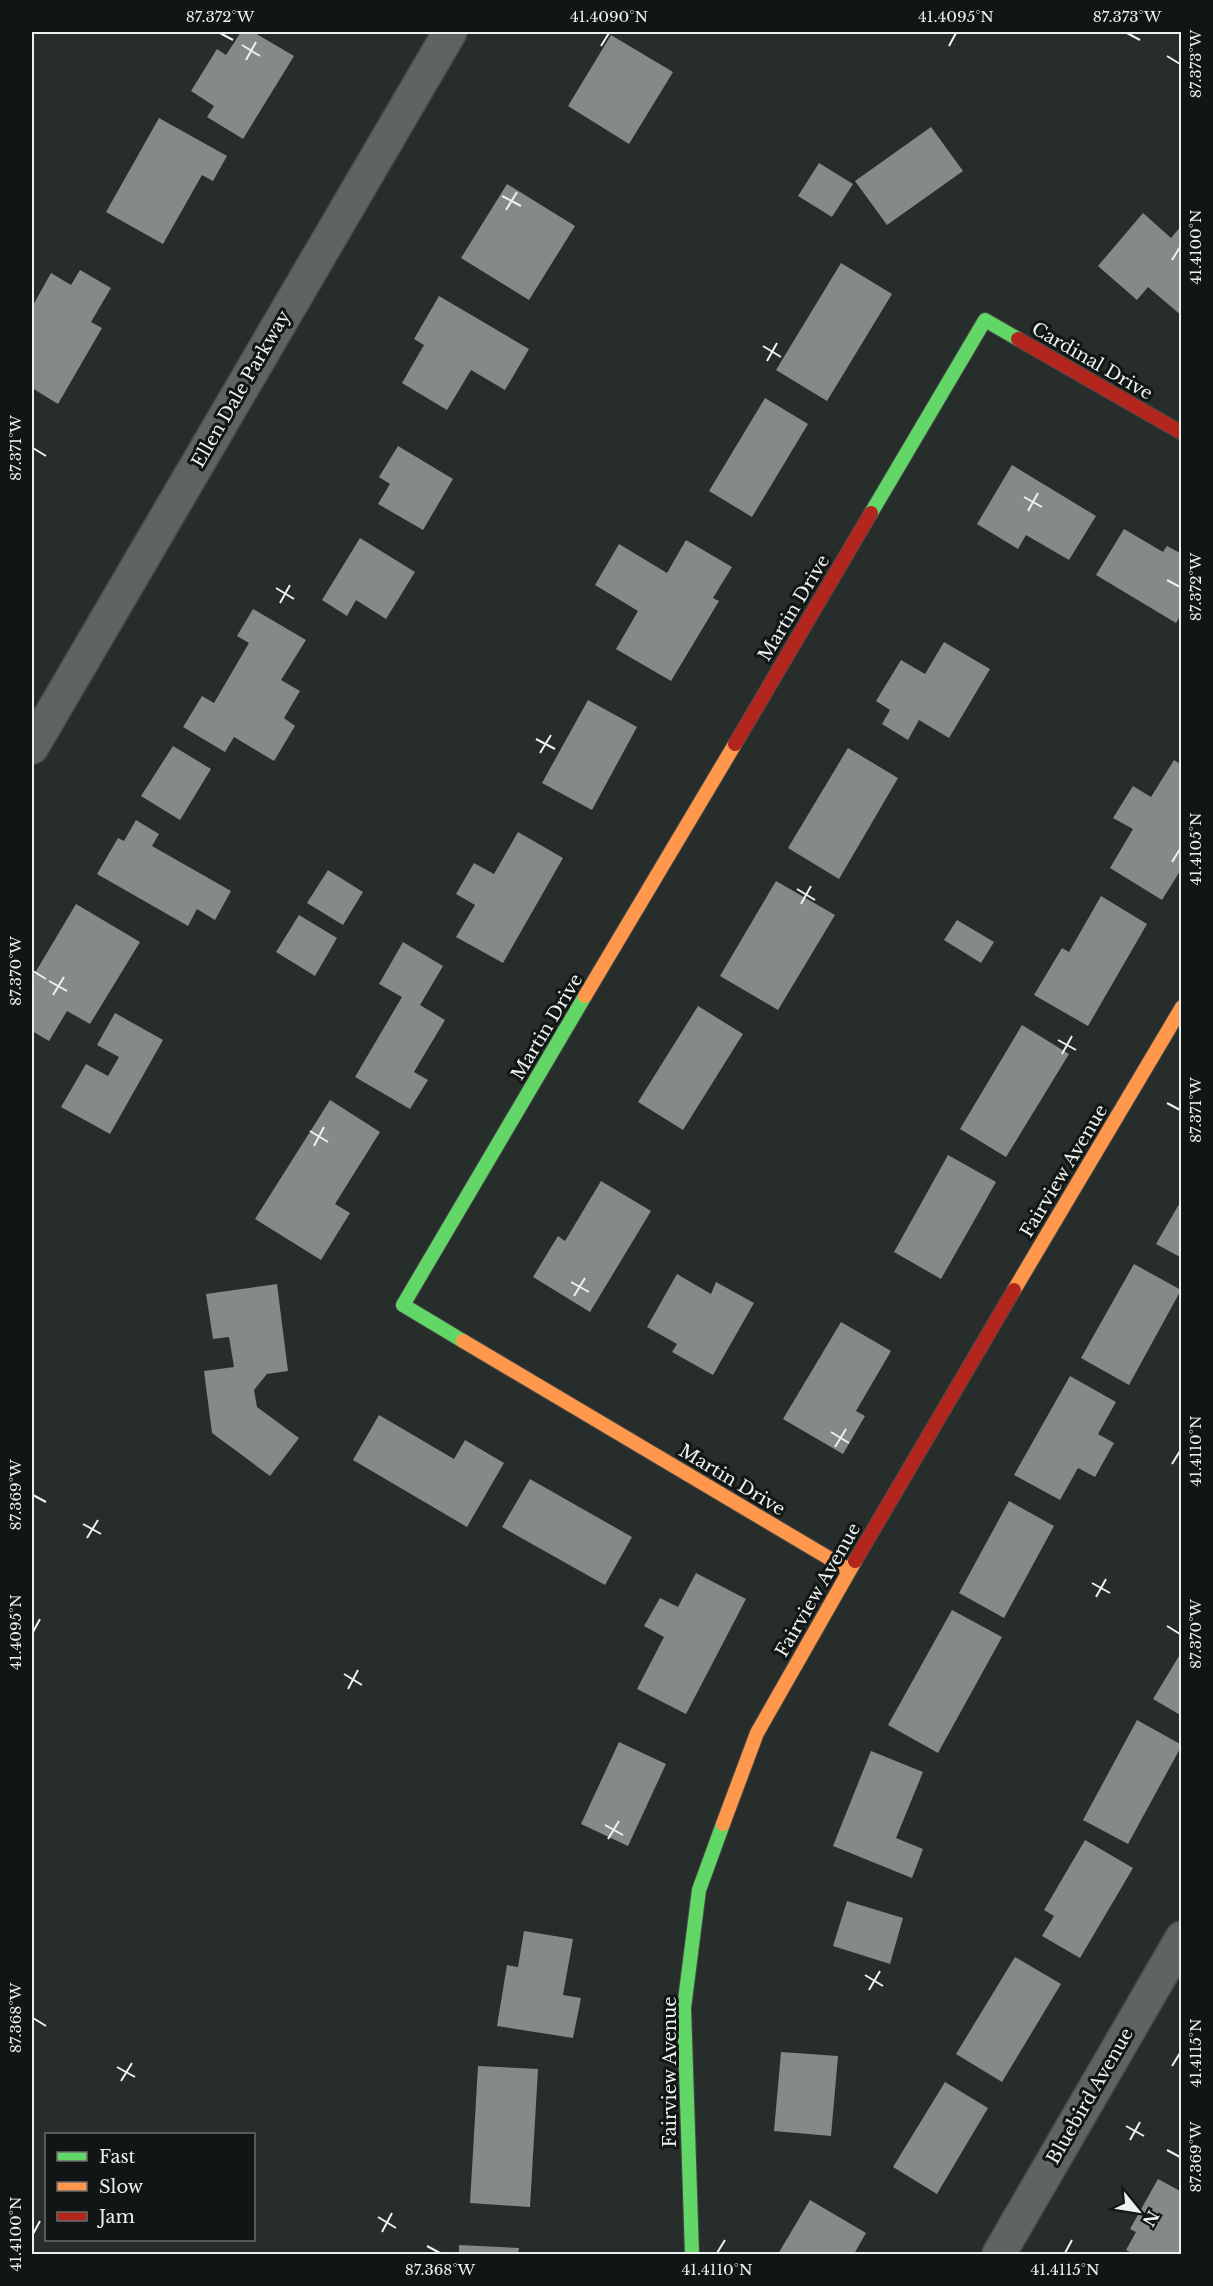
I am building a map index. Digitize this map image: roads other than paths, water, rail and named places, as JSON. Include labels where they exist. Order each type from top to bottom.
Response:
[{"type":"street","name":"Ellen Dale Parkway","points":[[32,747],[450,32]]},
{"type":"street","name":"Cardinal Drive","points":[[986,320],[1182,433]]},
{"type":"street","name":"Martin Drive","points":[[849,1570],[403,1305],[986,320]]},
{"type":"street","name":"Fairview Avenue","points":[[692,2254],[684,2008],[699,1890],[757,1733],[849,1570],[1182,1007]]},
{"type":"street","name":"Bluebird Avenue","points":[[999,2254],[1182,1938]]}]
